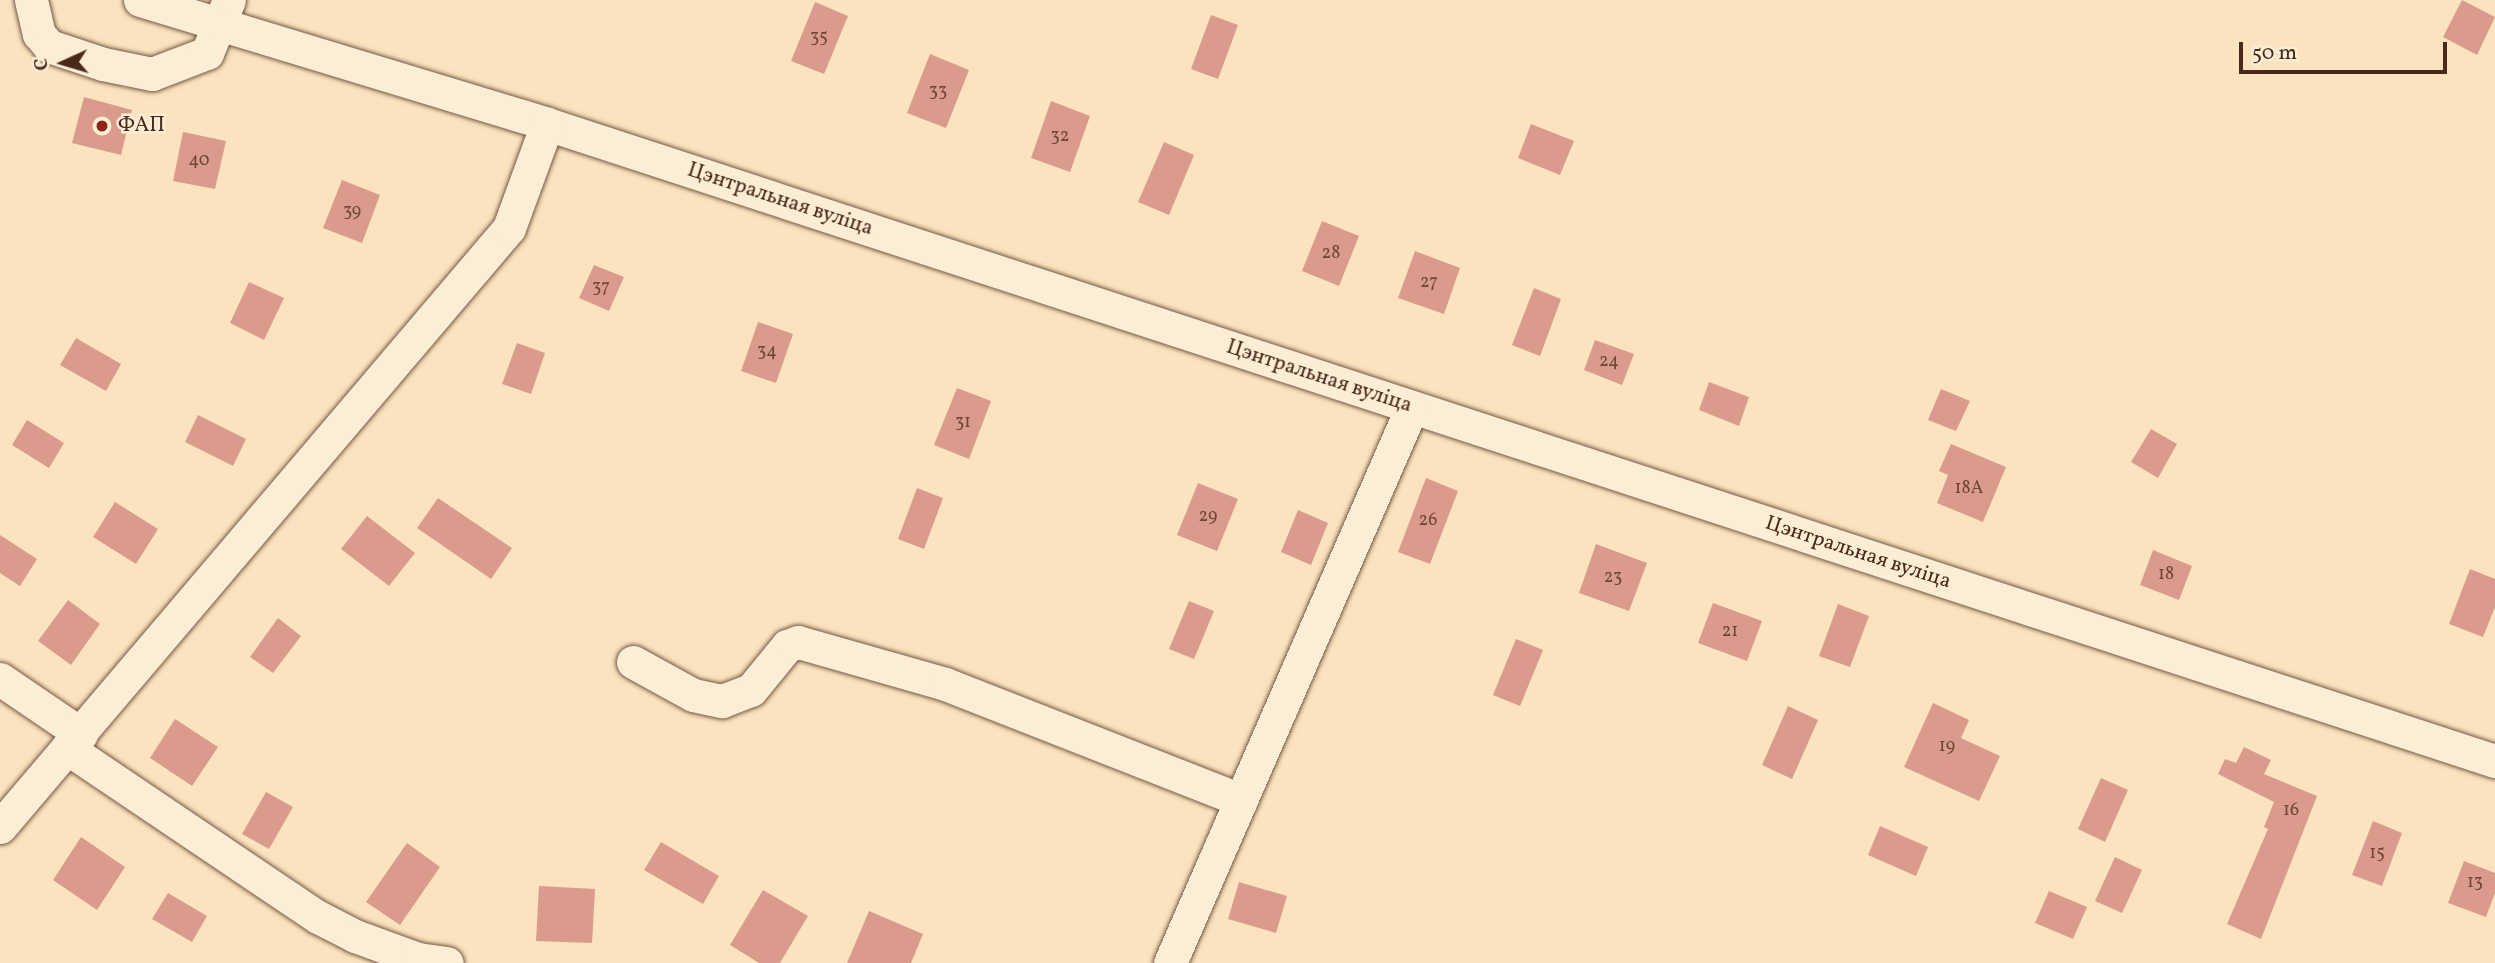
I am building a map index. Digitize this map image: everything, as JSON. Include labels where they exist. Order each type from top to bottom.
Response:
[{"type":"street","points":[[31,0],[39,34],[49,46],[103,64],[152,74],[207,53],[223,12]]},
{"type":"street","name":"Цэнтральная вуліца","points":[[140,0],[223,12],[547,124],[2495,761]]},
{"type":"street","points":[[0,827],[509,228],[547,124]]},
{"type":"street","points":[[1170,963],[1412,407]]},
{"type":"street","points":[[633,662],[693,695],[722,701],[751,690],[787,646],[798,642],[944,684],[1241,800]]},
{"type":"street","points":[[0,679],[74,741],[318,917],[355,936],[418,959],[447,963]]},
{"type":"building","points":[[2462,0],[2495,17],[2477,55],[2443,37]]},
{"type":"building","points":[[815,2],[848,16],[824,74],[791,61]]},
{"type":"building","points":[[1211,15],[1238,25],[1218,79],[1191,69]]},
{"type":"building","points":[[930,54],[969,70],[946,128],[907,113]]},
{"type":"building","name":"ФАП","points":[[84,97],[132,110],[121,155],[72,143]]},
{"type":"building","points":[[1051,101],[1090,116],[1070,172],[1031,158]]},
{"type":"building","points":[[1531,124],[1574,141],[1560,175],[1518,158]]},
{"type":"building","points":[[183,132],[226,141],[215,189],[173,181]]},
{"type":"building","points":[[1164,142],[1194,155],[1169,215],[1138,202]]},
{"type":"building","points":[[342,180],[380,195],[362,243],[323,228]]},
{"type":"building","points":[[1322,221],[1359,236],[1339,286],[1302,271]]},
{"type":"building","points":[[1415,251],[1460,268],[1444,314],[1398,298]]},
{"type":"building","points":[[594,265],[624,277],[609,311],[579,298]]},
{"type":"building","points":[[249,282],[284,298],[264,340],[230,323]]},
{"type":"building","points":[[1534,288],[1561,299],[1540,356],[1512,345]]},
{"type":"building","points":[[758,322],[793,334],[776,383],[741,371]]},
{"type":"building","points":[[76,338],[121,364],[106,391],[60,365]]},
{"type":"building","points":[[1595,340],[1634,354],[1622,385],[1584,370]]},
{"type":"building","points":[[517,343],[545,353],[531,394],[502,384]]},
{"type":"building","points":[[1709,382],[1749,397],[1739,426],[1699,410]]},
{"type":"building","points":[[957,388],[991,401],[969,459],[934,445]]},
{"type":"building","points":[[1941,389],[1970,401],[1956,431],[1928,420]]},
{"type":"building","points":[[198,415],[246,439],[233,466],[185,442]]},
{"type":"building","points":[[27,420],[64,443],[49,468],[12,445]]},
{"type":"building","points":[[2151,429],[2177,444],[2158,478],[2131,462]]},
{"type":"building","points":[[1951,444],[2006,467],[1983,522],[1937,503],[1948,475],[1939,471]]},
{"type":"building","points":[[1426,478],[1458,491],[1430,564],[1398,552]]},
{"type":"building","points":[[1198,483],[1238,499],[1217,551],[1177,535]]},
{"type":"building","points":[[917,488],[943,498],[924,549],[898,539]]},
{"type":"building","points":[[438,498],[512,548],[491,579],[417,528]]},
{"type":"building","points":[[115,502],[158,529],[136,564],[93,537]]},
{"type":"building","points":[[1298,510],[1328,523],[1311,565],[1281,552]]},
{"type":"building","points":[[367,516],[415,553],[389,586],[341,549]]},
{"type":"building","points":[[0,535],[37,559],[20,586],[0,573]]},
{"type":"building","points":[[1596,544],[1647,563],[1629,611],[1579,593]]},
{"type":"building","points":[[2153,550],[2192,566],[2179,600],[2140,585]]},
{"type":"building","points":[[2470,569],[2495,579],[2495,607],[2483,637],[2449,624]]},
{"type":"building","points":[[68,600],[100,624],[71,665],[38,641]]},
{"type":"building","points":[[1189,601],[1214,611],[1194,659],[1169,649]]},
{"type":"building","points":[[1713,603],[1762,621],[1747,661],[1698,643]]},
{"type":"building","points":[[1838,604],[1869,616],[1850,667],[1819,656]]},
{"type":"building","points":[[278,618],[301,636],[273,673],[250,657]]},
{"type":"building","points":[[1516,639],[1543,650],[1520,706],[1493,695]]},
{"type":"building","points":[[1933,703],[1969,720],[1961,738],[2000,756],[1979,801],[1904,767]]},
{"type":"building","points":[[1788,706],[1818,720],[1792,779],[1762,765]]},
{"type":"building","points":[[175,719],[218,747],[192,786],[150,758]]},
{"type":"building","points":[[2244,747],[2271,760],[2264,774],[2317,796],[2261,939],[2227,924],[2268,829],[2264,827],[2274,802],[2218,774],[2225,759],[2236,763]]},
{"type":"building","points":[[2101,778],[2128,790],[2105,842],[2078,829]]},
{"type":"building","points":[[266,792],[293,807],[269,849],[242,834]]},
{"type":"building","points":[[2373,821],[2402,833],[2382,886],[2352,875]]},
{"type":"building","points":[[1880,826],[1928,847],[1916,876],[1868,855]]},
{"type":"building","points":[[81,837],[125,867],[97,910],[53,880]]},
{"type":"building","points":[[661,842],[719,876],[703,904],[644,870]]},
{"type":"building","points":[[407,843],[440,867],[400,925],[366,902]]},
{"type":"building","points":[[2115,857],[2142,870],[2122,913],[2095,901]]},
{"type":"building","points":[[2464,861],[2495,873],[2495,893],[2486,917],[2448,903]]},
{"type":"building","points":[[1239,882],[1287,896],[1276,933],[1228,919]]},
{"type":"building","points":[[539,886],[595,889],[592,943],[536,941]]},
{"type":"building","points":[[763,890],[808,916],[780,963],[759,963],[730,945]]},
{"type":"building","points":[[2049,891],[2087,907],[2073,939],[2035,923]]},
{"type":"building","points":[[168,893],[207,916],[192,942],[152,919]]},
{"type":"building","points":[[869,911],[923,934],[911,963],[847,963]]},
{"type":"place","name":"ФАП","points":[[102,126]]}]
